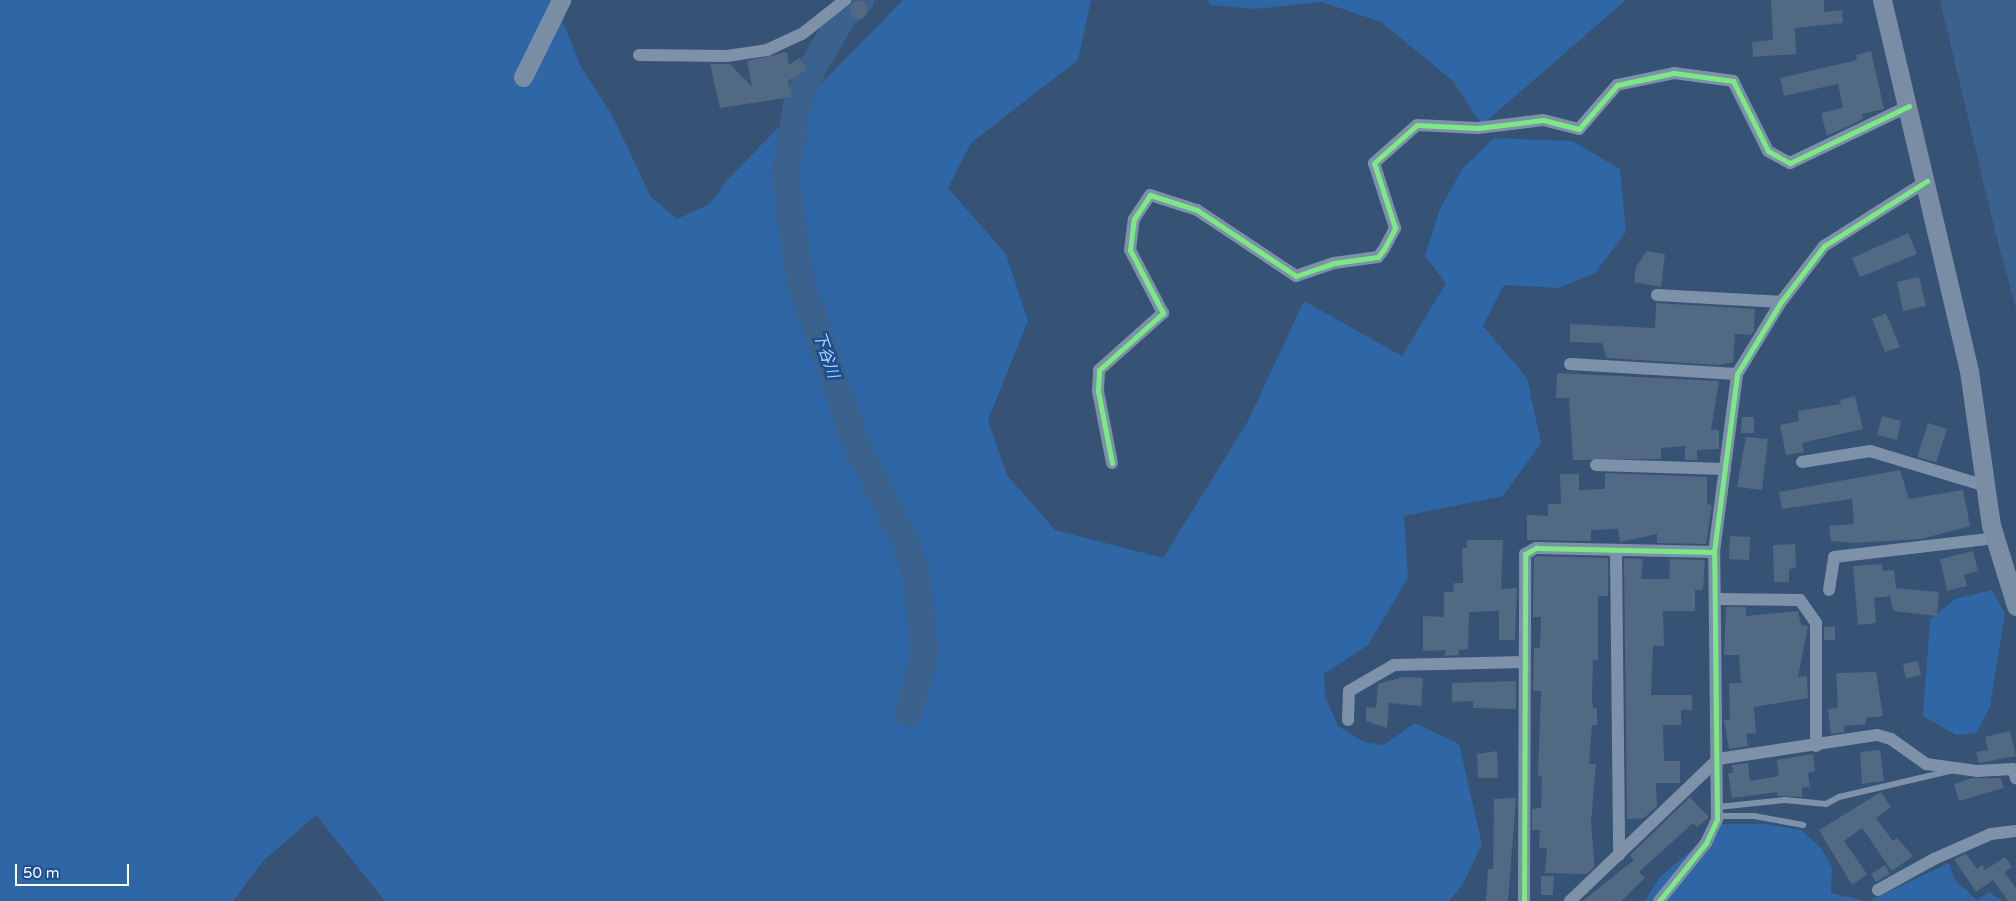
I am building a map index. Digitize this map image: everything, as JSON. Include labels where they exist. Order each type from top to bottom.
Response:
[{"type":"street","points":[[523,77],[561,0]]},
{"type":"street","points":[[639,55],[727,56],[767,50],[802,34],[845,0]]},
{"type":"street","points":[[1882,0],[1927,181],[1969,371],[1995,538],[2016,606]]},
{"type":"street","points":[[1112,463],[1098,391],[1098,370],[1163,313],[1130,250],[1134,219],[1150,195],[1197,210],[1296,276],[1334,263],[1378,257],[1384,250],[1395,228],[1374,163],[1417,125],[1478,128],[1543,120],[1579,128],[1617,85],[1674,73],[1733,81],[1768,151],[1790,163],[1909,106]]},
{"type":"street","points":[[1659,901],[1706,843],[1718,811],[1714,552],[1737,374],[1781,302],[1824,246],[1927,181]]},
{"type":"street","points":[[1657,295],[1781,302]]},
{"type":"street","points":[[1570,364],[1737,374]]},
{"type":"street","points":[[1802,462],[1870,451],[1986,486]]},
{"type":"street","points":[[1596,465],[1725,469]]},
{"type":"street","points":[[1829,590],[1834,557],[1995,538]]},
{"type":"street","points":[[1524,901],[1525,554],[1536,548],[1616,552],[1714,552]]},
{"type":"street","points":[[1616,552],[1620,855]]},
{"type":"street","points":[[1715,599],[1800,600],[1816,623],[1816,746]]},
{"type":"street","points":[[1348,720],[1349,690],[1394,665],[1524,662]]},
{"type":"street","points":[[1570,901],[1718,759],[1816,746],[1877,735],[1891,738],[1926,764],[1960,768],[2013,769],[2016,779]]},
{"type":"street","points":[[1878,890],[1934,859],[1992,834],[2016,831]]},
{"type":"lane","points":[[1718,811],[1785,800],[1826,804],[1839,797],[1951,774],[1960,768]]},
{"type":"lane","points":[[1718,811],[1804,825]]},
{"type":"shaded area","points":[[0,0],[568,0],[563,22],[580,65],[612,115],[651,197],[677,219],[710,204],[727,180],[903,0],[1091,0],[1078,60],[971,143],[948,188],[1006,254],[1028,321],[988,420],[1007,475],[1055,530],[1163,558],[1248,421],[1304,301],[1402,356],[1446,283],[1425,256],[1440,209],[1463,168],[1494,138],[1572,141],[1620,169],[1626,232],[1595,273],[1559,288],[1504,285],[1483,326],[1527,378],[1541,443],[1503,496],[1404,516],[1408,578],[1368,645],[1324,674],[1325,696],[1338,726],[1364,742],[1383,745],[1415,723],[1459,744],[1482,844],[1463,884],[1449,901],[385,901],[316,815],[263,861],[233,901],[0,901]]},
{"type":"shaded area","points":[[1208,0],[1626,0],[1482,125],[1453,81],[1381,22],[1322,2],[1255,9],[1210,5]]},
{"type":"shaded area","points":[[1940,0],[2016,0],[2016,309],[1996,235]]},
{"type":"shaded area","points":[[1992,590],[2005,614],[1990,707],[1976,733],[1956,735],[1923,716],[1930,620],[1955,599]]},
{"type":"shaded area","points":[[1722,824],[1766,824],[1801,830],[1821,848],[1832,868],[1831,893],[1865,901],[1645,901],[1660,877]]},
{"type":"shaded area","points":[[1949,863],[1955,880],[1977,900],[1989,892],[2002,901],[1869,901]]},
{"type":"building","points":[[1771,0],[1824,0],[1824,12],[1842,10],[1843,23],[1795,28],[1796,54],[1753,57],[1752,42],[1773,40]]},
{"type":"building","points":[[855,1],[863,1],[868,6],[866,17],[855,19],[850,14],[850,6]]},
{"type":"building","points":[[1871,51],[1884,109],[1862,114],[1863,119],[1827,136],[1821,113],[1843,108],[1838,84],[1784,96],[1780,78],[1857,60],[1856,55]]},
{"type":"building","points":[[787,52],[789,65],[799,58],[807,70],[788,81],[792,97],[720,108],[710,64],[730,64],[752,87],[747,61]]},
{"type":"building","points":[[1908,233],[1917,254],[1860,277],[1852,258]]},
{"type":"building","points":[[1647,251],[1665,254],[1661,287],[1634,282],[1636,267]]},
{"type":"building","points":[[1919,277],[1926,306],[1903,311],[1897,282]]},
{"type":"building","points":[[1656,303],[1755,309],[1754,331],[1751,335],[1735,334],[1733,362],[1719,365],[1607,358],[1602,343],[1570,342],[1570,324],[1655,328]]},
{"type":"building","points":[[1886,313],[1900,347],[1885,352],[1872,319]]},
{"type":"building","points":[[1557,373],[1719,381],[1711,430],[1719,430],[1719,449],[1697,450],[1697,460],[1685,460],[1685,446],[1661,448],[1661,459],[1573,460],[1569,398],[1556,398]]},
{"type":"building","points":[[1855,396],[1863,429],[1802,443],[1804,452],[1786,455],[1780,425],[1799,421],[1798,411],[1841,404],[1840,400]]},
{"type":"building","points":[[1882,416],[1901,421],[1897,440],[1877,435]]},
{"type":"building","points":[[1742,417],[1754,417],[1754,433],[1741,433]]},
{"type":"building","points":[[1928,423],[1947,429],[1936,462],[1917,457]]},
{"type":"building","points":[[1746,437],[1768,439],[1762,490],[1737,487]]},
{"type":"building","points":[[1900,470],[1909,499],[1963,490],[1970,526],[1921,539],[1852,543],[1831,541],[1829,526],[1854,524],[1852,499],[1782,509],[1779,492]]},
{"type":"building","points":[[1605,473],[1707,477],[1707,504],[1712,505],[1706,544],[1657,543],[1657,534],[1620,542],[1618,529],[1591,530],[1591,541],[1527,540],[1527,515],[1548,516],[1548,504],[1561,504],[1560,474],[1579,474],[1579,490],[1605,489]]},
{"type":"building","points":[[1730,536],[1750,537],[1749,560],[1729,559]]},
{"type":"building","points":[[1467,540],[1503,540],[1501,589],[1517,588],[1515,640],[1499,640],[1499,611],[1469,612],[1468,649],[1459,650],[1459,655],[1445,656],[1446,650],[1423,651],[1423,616],[1444,617],[1444,592],[1453,592],[1454,583],[1463,583],[1462,548],[1467,548]]},
{"type":"building","points":[[1795,544],[1796,568],[1789,569],[1789,582],[1774,582],[1773,545]]},
{"type":"building","points":[[1973,551],[1978,571],[1964,575],[1967,586],[1947,591],[1940,559]]},
{"type":"building","points":[[1538,556],[1608,558],[1608,596],[1598,596],[1598,660],[1593,660],[1592,698],[1593,708],[1597,708],[1597,725],[1592,725],[1589,764],[1596,764],[1591,822],[1594,867],[1587,874],[1545,873],[1547,848],[1539,848],[1540,830],[1532,830],[1532,809],[1541,808],[1542,776],[1538,776],[1541,691],[1533,691],[1534,648],[1540,648],[1541,617],[1533,617],[1534,558]]},
{"type":"building","points":[[1624,558],[1643,559],[1641,579],[1669,579],[1670,559],[1705,560],[1703,590],[1695,590],[1695,611],[1663,611],[1664,646],[1653,646],[1651,695],[1692,695],[1692,710],[1681,710],[1681,725],[1663,725],[1664,761],[1680,761],[1680,783],[1656,783],[1657,806],[1644,818],[1627,819]]},
{"type":"building","points":[[1882,564],[1883,571],[1894,570],[1896,588],[1939,592],[1937,616],[1893,611],[1890,596],[1874,598],[1876,623],[1858,625],[1853,566]]},
{"type":"building","points":[[1726,607],[1746,607],[1746,616],[1798,611],[1801,625],[1808,626],[1798,677],[1807,676],[1808,698],[1754,707],[1756,733],[1746,734],[1748,746],[1729,749],[1724,720],[1730,720],[1729,683],[1741,683],[1739,655],[1724,655]]},
{"type":"building","points":[[1835,626],[1835,640],[1824,640],[1824,627]]},
{"type":"building","points":[[1918,661],[1921,675],[1906,678],[1903,664]]},
{"type":"building","points":[[1876,672],[1883,716],[1866,718],[1866,724],[1844,726],[1844,732],[1831,734],[1828,709],[1838,708],[1836,673]]},
{"type":"building","points":[[1403,677],[1423,678],[1421,706],[1389,703],[1387,728],[1366,721],[1366,707],[1376,708],[1378,684]]},
{"type":"building","points":[[1516,681],[1516,709],[1473,708],[1473,701],[1452,702],[1452,683]]},
{"type":"building","points":[[2010,731],[2016,756],[1979,763],[1976,752],[1988,750],[1985,737]]},
{"type":"building","points":[[1880,750],[1884,781],[1862,784],[1860,752]]},
{"type":"building","points":[[1497,751],[1498,778],[1478,778],[1477,754]]},
{"type":"building","points":[[1813,754],[1815,771],[1808,773],[1810,787],[1802,788],[1802,797],[1777,796],[1777,792],[1732,798],[1728,773],[1733,773],[1732,765],[1748,763],[1750,781],[1779,776],[1777,760]]},
{"type":"building","points":[[1972,778],[2001,778],[2004,788],[1959,801],[1954,784]]},
{"type":"building","points":[[1881,792],[1891,807],[1876,818],[1893,841],[1897,838],[1913,856],[1892,871],[1862,828],[1844,841],[1867,874],[1852,885],[1819,830]]},
{"type":"building","points":[[1690,797],[1709,817],[1697,827],[1693,823],[1639,872],[1645,878],[1621,901],[1583,901],[1634,860],[1630,855]]},
{"type":"building","points":[[1516,798],[1508,901],[1486,901],[1488,869],[1493,869],[1494,799]]},
{"type":"building","points":[[1966,854],[1977,869],[1982,865],[1985,870],[2005,857],[2012,867],[2004,872],[2016,888],[2016,901],[2008,901],[1993,880],[1976,892],[1954,859]]},
{"type":"building","points":[[1885,865],[1890,874],[1876,882],[1871,874]]},
{"type":"building","points":[[1541,876],[1554,876],[1553,895],[1541,895]]},
{"type":"waterway","name":"下谷川","points":[[860,0],[843,16],[814,65],[798,101],[785,174],[800,280],[858,448],[907,545],[917,577],[925,656],[908,713]]},
{"type":"cycle path","points":[[1112,463],[1098,391],[1099,370],[1163,313],[1130,250],[1134,219],[1150,195],[1197,210],[1296,276],[1334,263],[1378,257],[1395,228],[1374,163],[1417,125],[1478,128],[1543,120],[1579,129],[1617,85],[1674,73],[1733,81],[1768,151],[1790,163],[1909,106]]},
{"type":"cycle path","points":[[1659,901],[1706,843],[1717,819],[1714,552],[1737,374],[1781,302],[1824,246],[1927,181]]},
{"type":"cycle path","points":[[1524,901],[1525,554],[1536,548],[1714,552]]}]
